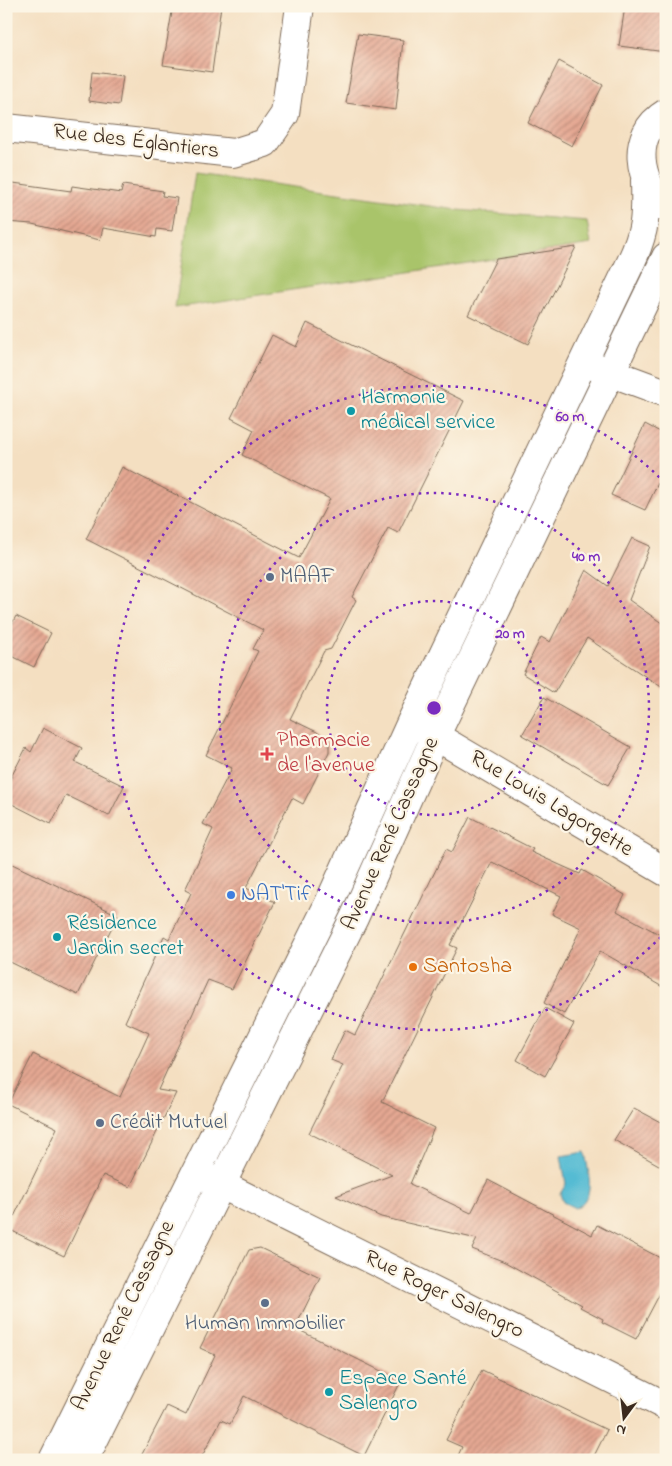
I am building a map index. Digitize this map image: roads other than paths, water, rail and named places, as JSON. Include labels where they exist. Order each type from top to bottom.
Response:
[{"type":"main road","name":"Rue des Églantiers","points":[[6,128],[233,153],[265,143],[285,114],[300,6]]},
{"type":"main road","name":"Avenue René Cassagne","points":[[53,1460],[328,905],[411,722],[640,241],[646,216],[641,163],[642,145],[650,129],[666,113]]},
{"type":"main road","points":[[644,180],[653,195],[666,206]]},
{"type":"main road","name":"Avenue René Cassagne","points":[[84,1460],[354,918],[436,735],[666,257]]},
{"type":"main road","points":[[584,362],[610,374],[666,393]]},
{"type":"main road","name":"Rue Louis Lagorgette","points":[[411,722],[666,872]]},
{"type":"main road","points":[[195,1172],[222,1185]]},
{"type":"main road","name":"Rue Roger Salengro","points":[[222,1185],[666,1406]]},
{"type":"water","points":[[585,1152],[589,1175],[589,1191],[582,1204],[575,1208],[563,1202],[560,1194],[566,1184],[561,1156]]},
{"type":"place","name":"Harmonie médical service","points":[[351,411]]},
{"type":"place","name":"MAAF","points":[[270,577]]},
{"type":"place","name":"Pharmacie de l'avenue","points":[[267,754]]},
{"type":"place","name":"NAT'Tif","points":[[231,895]]},
{"type":"place","name":"Résidence Jardin secret","points":[[57,937]]},
{"type":"place","name":"Santosha","points":[[413,967]]},
{"type":"place","name":"Crédit Mutuel","points":[[100,1123]]},
{"type":"place","name":"Human Immobilier","points":[[265,1303]]},
{"type":"place","name":"Espace Santé Salengro","points":[[329,1392]]}]
